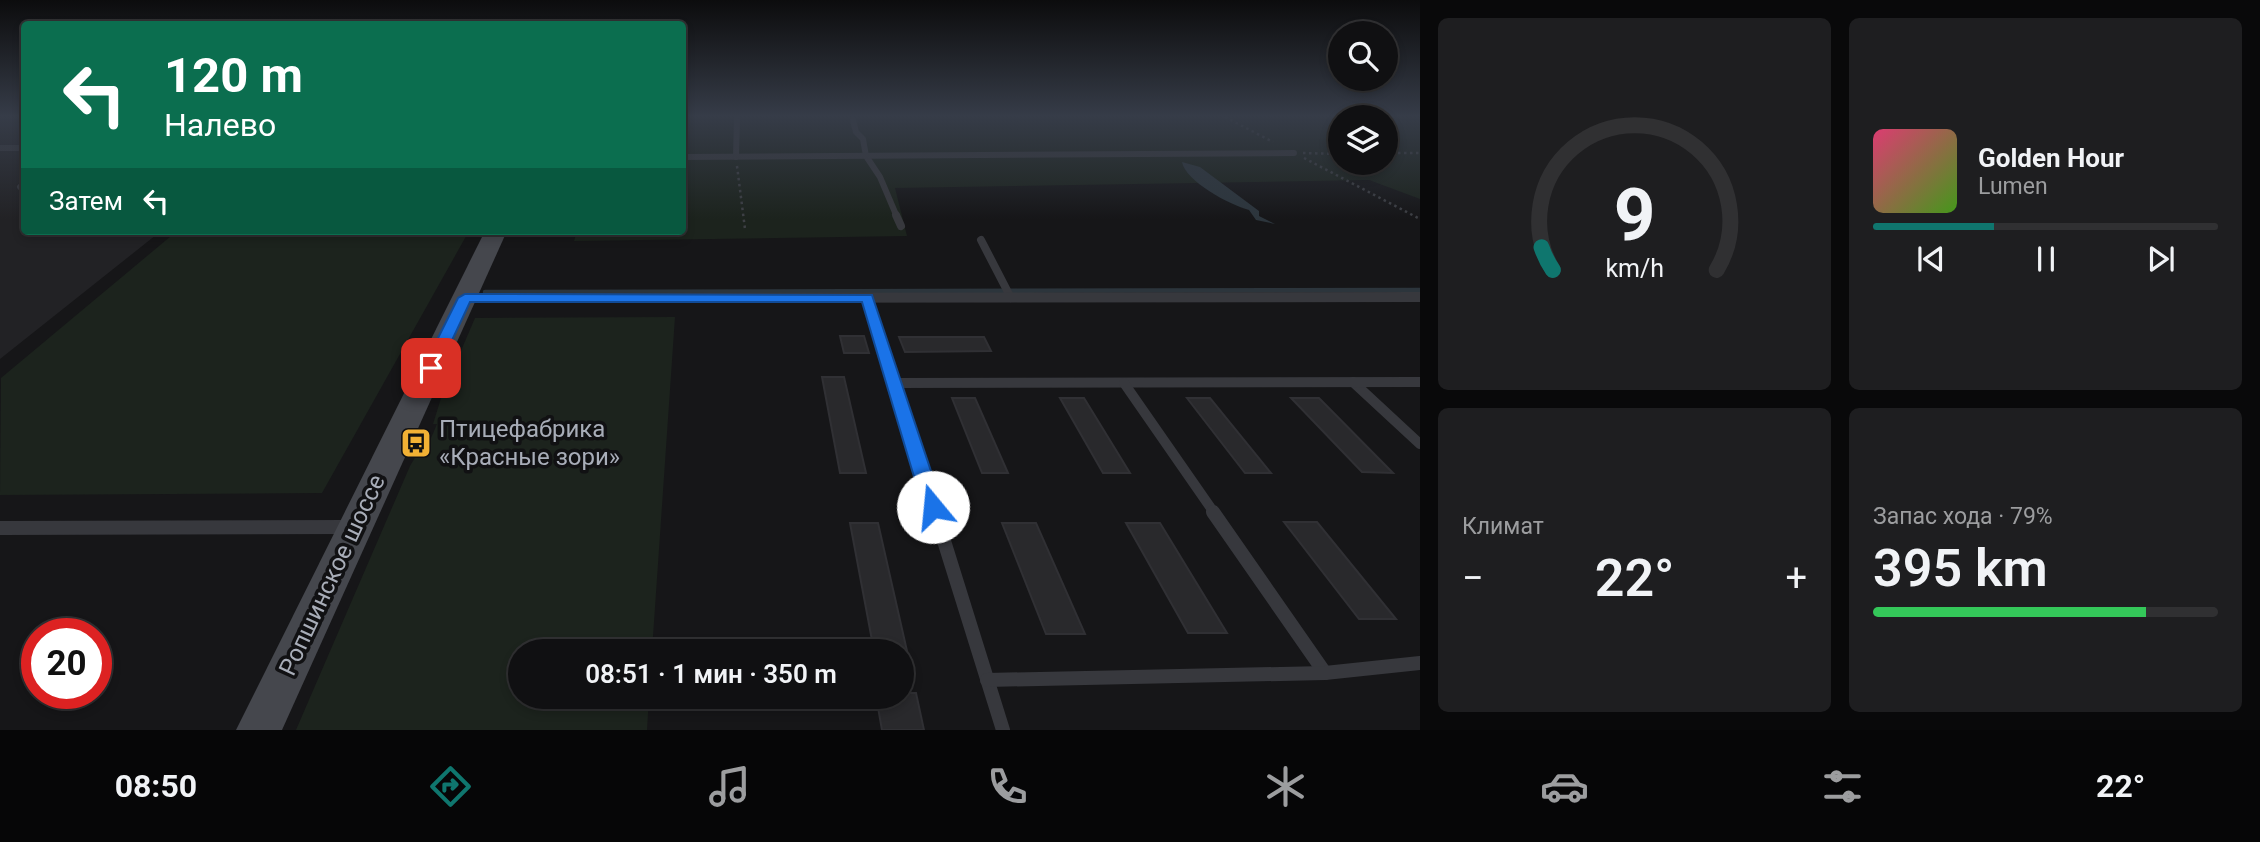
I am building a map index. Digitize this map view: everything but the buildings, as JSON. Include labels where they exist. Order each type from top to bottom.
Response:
[{"type":"main road","name":"Ропшинское шоссе","points":[[259,730],[494,235]]},
{"type":"street","points":[[465,298],[1420,297]]},
{"type":"lane","points":[[736,151],[736,157]]},
{"type":"lane","points":[[865,151],[880,177],[901,226]]},
{"type":"lane","points":[[686,157],[1294,153]]},
{"type":"lane","points":[[981,240],[1011,298]]},
{"type":"lane","points":[[867,298],[1003,730]]},
{"type":"lane","points":[[1353,382],[1420,444]]},
{"type":"lane","points":[[894,383],[1420,382]]},
{"type":"lane","points":[[1124,383],[1325,673]]},
{"type":"lane","points":[[0,528],[355,527]]},
{"type":"lane","points":[[987,680],[1325,673],[1420,663]]},
{"type":"path","points":[[1290,151],[1420,219]]},
{"type":"path","points":[[1294,153],[1328,154]]},
{"type":"path","points":[[1398,153],[1420,153]]},
{"type":"path","points":[[736,157],[745,229]]},
{"type":"shaded area","points":[[0,151],[21,151],[21,235],[156,235],[0,359]]},
{"type":"shaded area","points":[[686,151],[1328,151],[1328,175],[1398,175],[1398,151],[1420,151],[1420,199],[1369,180],[895,188],[907,236],[574,241],[576,235],[686,235]]},
{"type":"shaded area","points":[[1182,162],[1200,167],[1259,211],[1259,216],[1275,224],[1256,220],[1249,210],[1210,191],[1191,177]]},
{"type":"shaded area","points":[[172,235],[467,235],[322,493],[0,495],[1,378]]},
{"type":"shaded area","points":[[675,317],[653,639],[508,639],[508,709],[648,709],[647,730],[296,730],[410,466],[419,451],[426,450],[437,424],[433,424],[442,395],[475,318]]},
{"type":"waterway","points":[[485,292],[1420,290]]},
{"type":"place","name":"Птицефабрика «Красные зори»","points":[[416,443]]},
{"type":"route","points":[[431,368],[465,298],[867,298],[933,507]]}]
